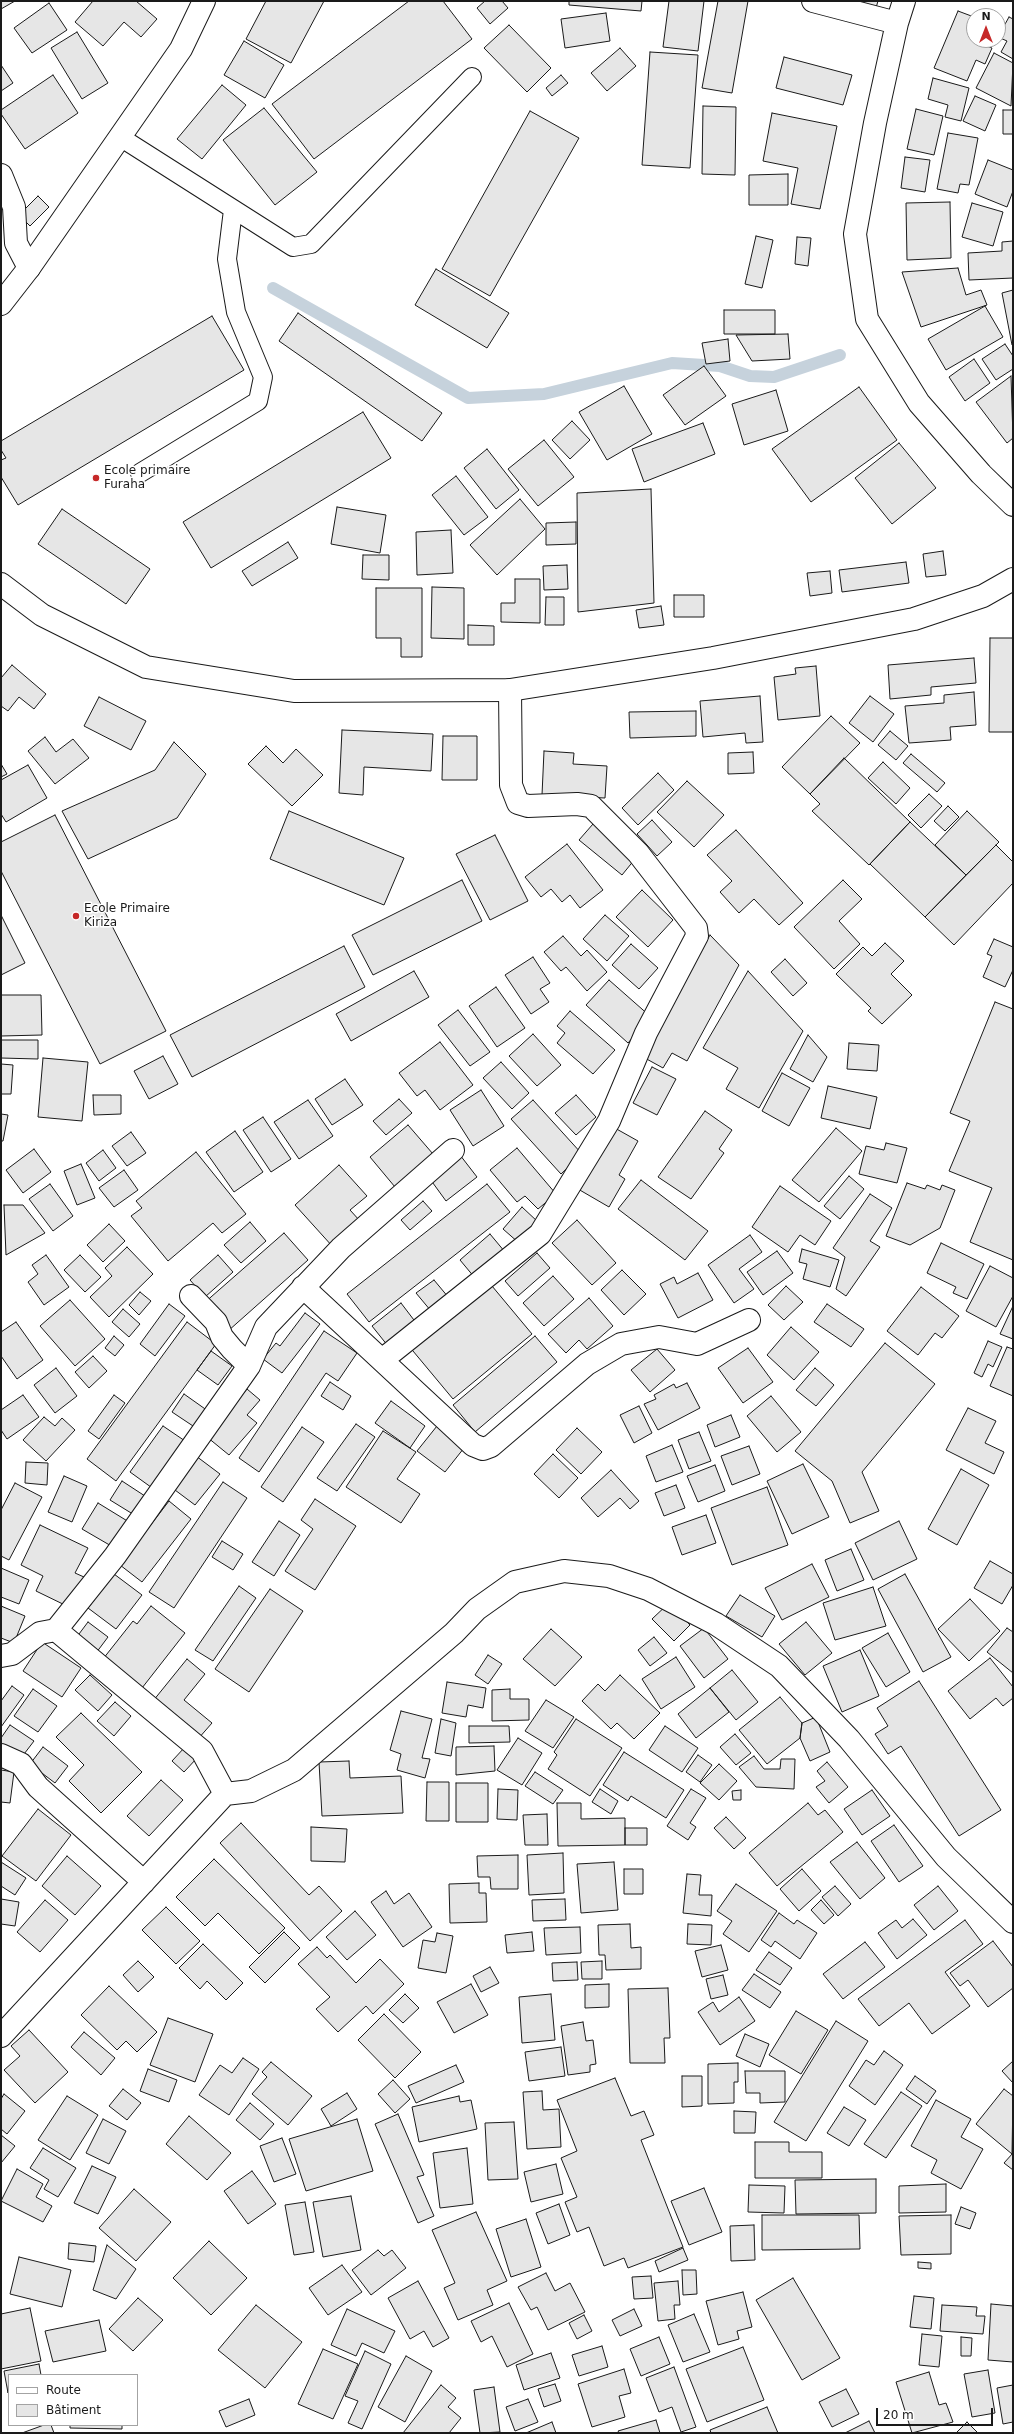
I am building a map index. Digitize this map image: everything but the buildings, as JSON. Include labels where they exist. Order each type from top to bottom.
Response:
[{"type":"street","points":[[1,304],[29,268],[181,49],[204,1]]},
{"type":"street","points":[[813,1],[897,23]]},
{"type":"street","points":[[904,1],[897,23],[875,123],[855,234],[867,319],[919,403],[981,474],[1013,505]]},
{"type":"street","points":[[1,175],[14,207],[16,243],[29,268]]},
{"type":"street","points":[[1,584],[42,616],[146,667],[294,691],[510,690],[713,658],[914,619],[983,596],[1013,579]]},
{"type":"street","points":[[382,1360],[540,1234],[609,1121],[646,1033],[697,936],[696,928],[638,854],[591,806],[577,804],[528,806],[518,803],[511,785],[510,690]]},
{"type":"street","points":[[1,1656],[12,1654],[40,1633],[56,1630],[115,1556],[249,1366],[266,1327],[341,1248],[453,1150]]},
{"type":"street","points":[[303,1287],[473,1445],[482,1449],[491,1446],[587,1364],[621,1344],[659,1337],[697,1344],[749,1320]]},
{"type":"street","points":[[191,1296],[216,1322],[222,1336],[232,1350],[249,1366]]},
{"type":"street","points":[[1,2036],[225,1794],[251,1791],[294,1770],[454,1633],[477,1609],[515,1582],[564,1571],[609,1576],[648,1589],[680,1604],[716,1624],[779,1666],[849,1739],[946,1857],[1013,1922]]},
{"type":"street","points":[[56,1630],[202,1751],[225,1794]]},
{"type":"street","points":[[1,1755],[21,1764],[38,1787],[144,1882]]},
{"type":"lane","points":[[120,137],[293,248],[311,244],[472,77]]},
{"type":"lane","points":[[140,472],[258,401],[263,378],[236,312],[227,259],[233,210]]},
{"type":"waterway","points":[[273,288],[468,398],[544,394],[672,363],[720,366],[750,376],[774,377],[840,355]]},
{"type":"place","name":"Ecole primaire Furaha","points":[[96,478]]},
{"type":"place","name":"Ecole Primaire Kiriza","points":[[76,916]]}]
